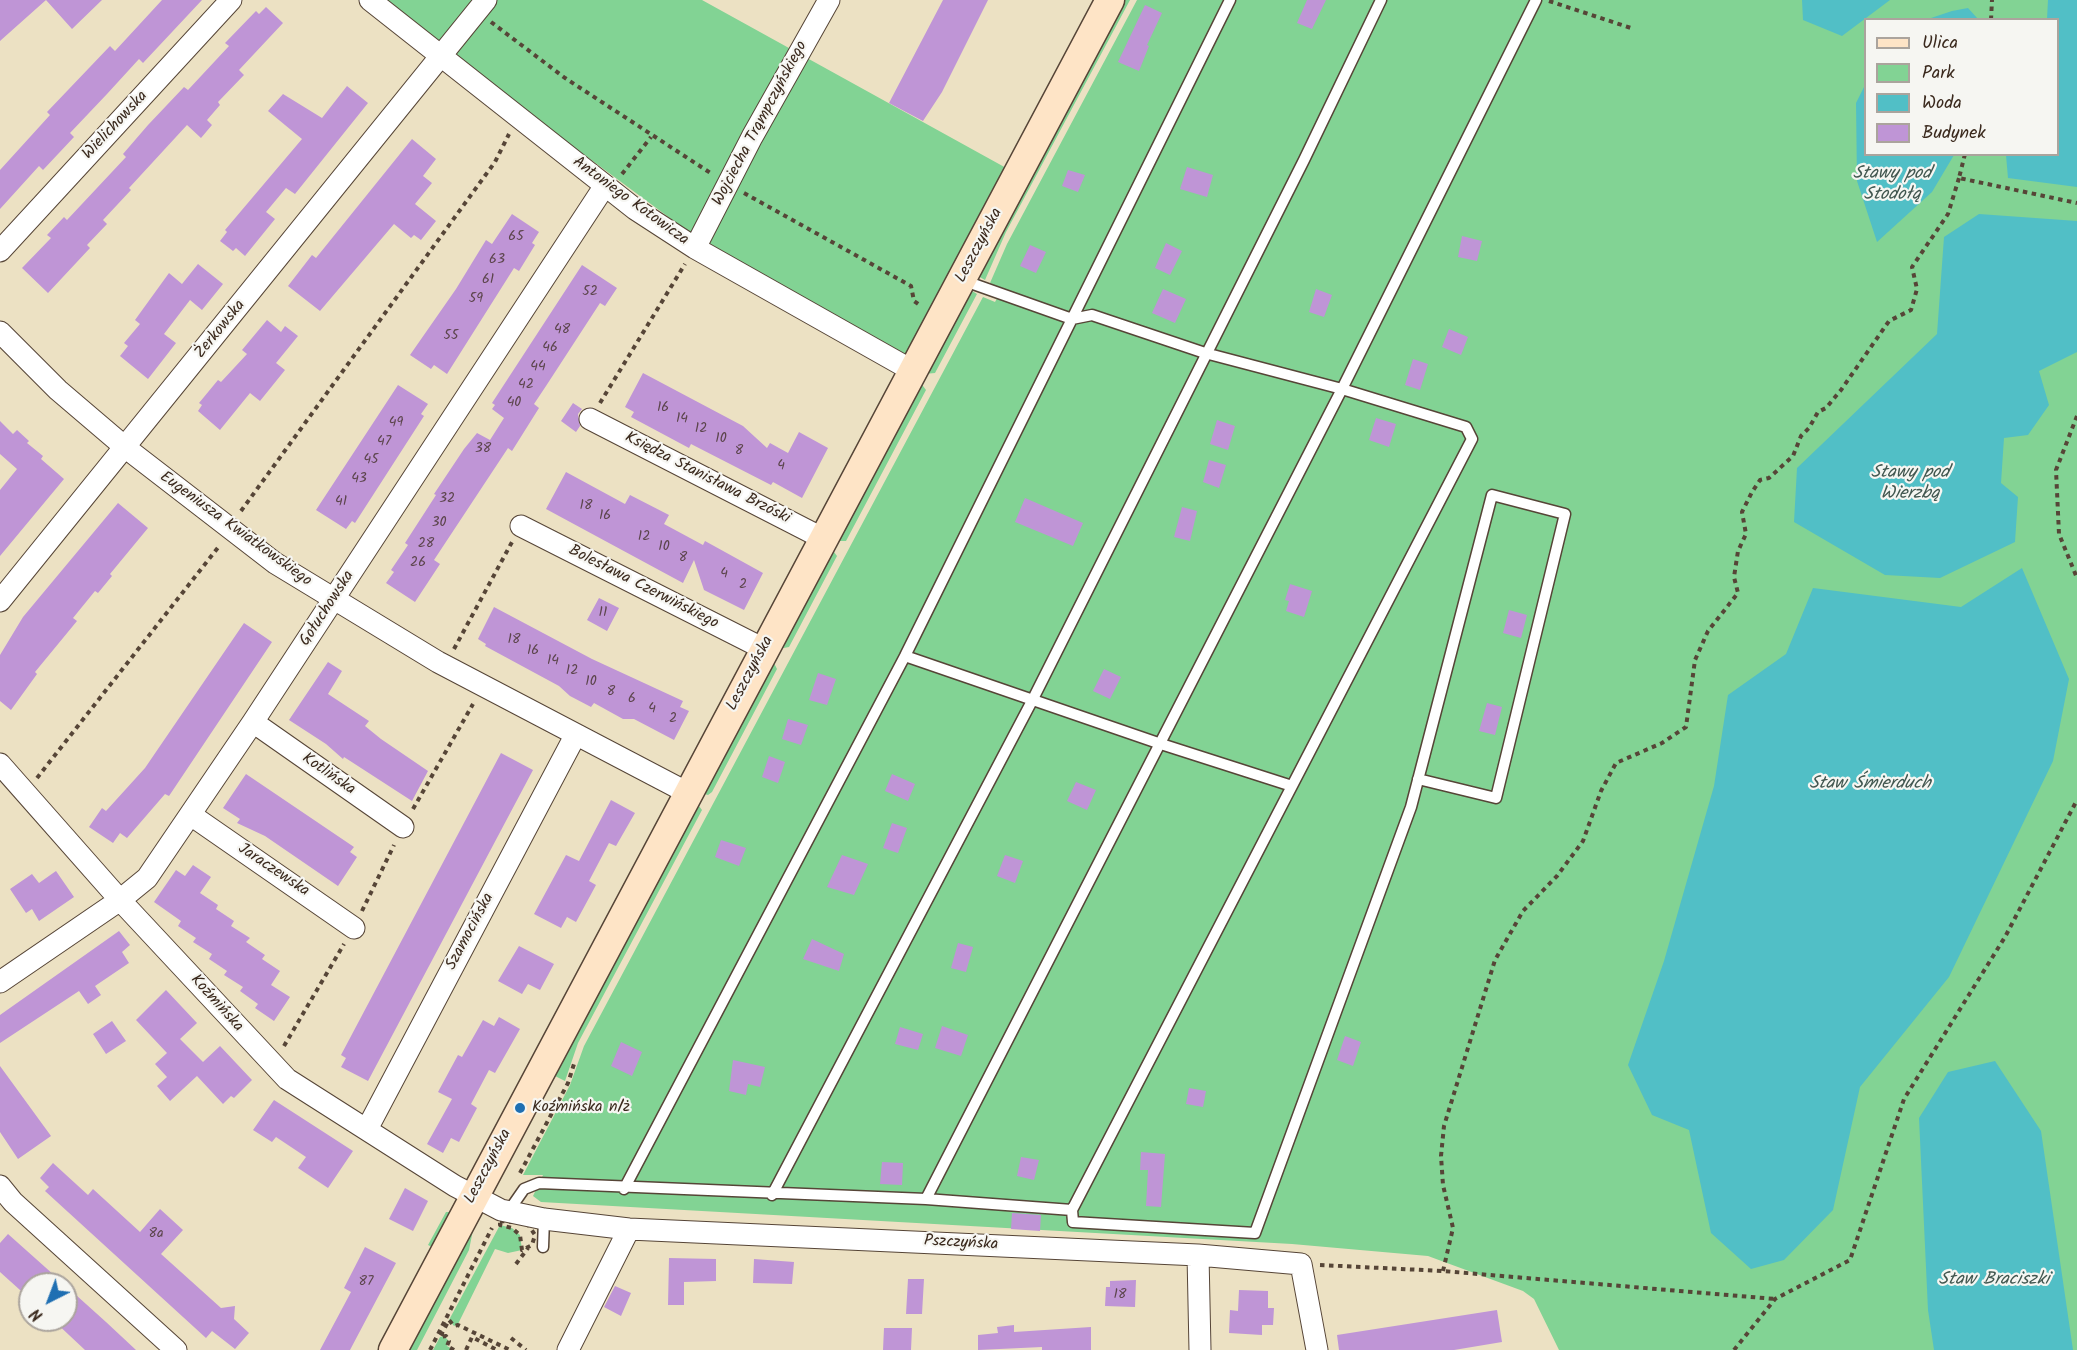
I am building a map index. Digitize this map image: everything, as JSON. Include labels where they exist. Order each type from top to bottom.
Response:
[{"type":"street","name":"Wielichowska","points":[[0,250],[231,0]]},
{"type":"street","name":"Antoniego Kotowicza","points":[[370,0],[607,189],[695,248],[913,371]]},
{"type":"street","name":"Wojciecha Trąmpczyńskiego","points":[[695,248],[829,0]]},
{"type":"street","name":"Leszczyńska","points":[[393,1350],[1110,0]]},
{"type":"street","name":"Żerkowska","points":[[0,601],[482,6]]},
{"type":"street","name":"Gołuchowska","points":[[0,982],[120,900],[147,878],[607,189]]},
{"type":"street","name":"Eugeniusza Kwiatkowskiego","points":[[0,332],[58,390],[126,448],[274,563],[445,665],[575,736],[688,793]]},
{"type":"street","name":"Księdza Stanisława Brzóski","points":[[590,419],[824,539]]},
{"type":"street","name":"Bolesława Czerwińskiego","points":[[521,526],[764,649]]},
{"type":"street","name":"Kotlińska","points":[[253,722],[403,828]]},
{"type":"street","name":"Szamocińska","points":[[367,1129],[575,736]]},
{"type":"street","name":"Koźmińska","points":[[0,764],[120,900],[287,1079],[474,1196]]},
{"type":"street","name":"Jaraczewska","points":[[191,815],[354,928]]},
{"type":"street","points":[[0,1185],[13,1202],[176,1350]]},
{"type":"street","name":"Pszczyńska","points":[[474,1196],[508,1213],[629,1229],[1198,1255],[1302,1264]]},
{"type":"street","points":[[568,1350],[629,1229]]},
{"type":"street","points":[[1198,1255],[1200,1350]]},
{"type":"street","points":[[1302,1264],[1317,1350]]},
{"type":"lane","points":[[624,1189],[905,656],[1230,0]]},
{"type":"lane","points":[[772,1195],[1033,699],[1381,0]]},
{"type":"lane","points":[[926,1199],[1342,389],[1536,0]]},
{"type":"lane","points":[[962,280],[1072,319],[1092,315],[1205,353],[1342,389],[1466,427],[1472,439],[1072,1210],[1073,1222],[1255,1233],[1411,807],[1418,779],[1492,495],[1565,514],[1496,798],[1418,779]]},
{"type":"lane","points":[[905,656],[1161,744],[1292,786]]},
{"type":"lane","points":[[508,1213],[524,1189],[539,1183],[624,1189],[926,1199],[1072,1210]]},
{"type":"lane","points":[[543,1247],[544,1219]]},
{"type":"path","points":[[1545,0],[1634,29]]},
{"type":"path","points":[[1990,18],[1992,0]]},
{"type":"path","points":[[482,6],[565,78],[651,137],[728,184],[911,286],[914,301],[926,310]]},
{"type":"path","points":[[25,792],[231,530],[245,503],[495,162],[507,142],[514,115]]},
{"type":"path","points":[[607,189],[651,137]]},
{"type":"path","points":[[1443,1271],[1453,1228],[1443,1185],[1441,1156],[1444,1126],[1495,960],[1523,911],[1557,876],[1583,841],[1601,791],[1616,763],[1662,743],[1686,727],[1695,660],[1708,632],[1738,593],[1734,577],[1738,551],[1746,534],[1743,512],[1752,492],[1760,480],[1770,478],[1793,456],[1801,436],[1809,428],[1818,412],[1826,408],[1841,390],[1889,321],[1911,310],[1917,289],[1912,267],[1948,214],[1964,156]]},
{"type":"path","points":[[1959,178],[2077,203]]},
{"type":"path","points":[[590,419],[695,248]]},
{"type":"path","points":[[2077,416],[2056,470],[2059,534],[2077,578]]},
{"type":"path","points":[[445,665],[521,526]]},
{"type":"path","points":[[273,1065],[354,928],[403,828],[483,686]]},
{"type":"path","points":[[1734,1350],[1775,1299],[1850,1260],[1904,1100],[2005,937],[2077,800]]},
{"type":"path","points":[[1302,1264],[1443,1271],[1775,1299]]},
{"type":"path","points":[[454,1350],[447,1346],[449,1341],[446,1336],[440,1336],[449,1320],[454,1326],[458,1324],[510,1350]]},
{"type":"path","points":[[466,1350],[472,1337],[497,1350]]},
{"type":"path","points":[[511,1338],[526,1350]]},
{"type":"green space","points":[[384,0],[702,0],[1008,169],[905,359],[690,233],[440,48]]},
{"type":"green space","points":[[1123,0],[1130,0],[1006,232],[985,280],[976,275]]},
{"type":"green space","points":[[1137,0],[2077,0],[2077,1350],[1559,1350],[1534,1299],[1523,1291],[1428,1256],[1292,1244],[541,1202],[533,1196],[543,1175],[523,1175],[570,1085],[584,1046],[983,297],[995,302],[1002,289],[990,283],[1007,244]]},
{"type":"green space","points":[[969,289],[977,294],[935,373],[924,374]]},
{"type":"green space","points":[[920,382],[926,390],[846,541],[835,541]]},
{"type":"green space","points":[[831,548],[837,556],[789,647],[778,649]]},
{"type":"green space","points":[[772,659],[777,669],[712,792],[708,795],[701,793]]},
{"type":"green space","points":[[696,802],[702,810],[578,1043],[565,1081],[551,1074]]},
{"type":"green space","points":[[446,1212],[450,1214],[434,1248],[428,1245]]},
{"type":"green space","points":[[474,1225],[469,1250],[417,1350],[405,1350]]},
{"type":"green space","points":[[500,1225],[512,1228],[520,1235],[522,1250],[508,1253],[495,1249],[458,1324],[454,1326],[449,1320]]},
{"type":"green space","points":[[444,1336],[449,1341],[447,1346],[454,1350],[433,1350],[440,1337]]},
{"type":"water","points":[[1802,0],[1890,0],[1842,36],[1803,20]]},
{"type":"water","points":[[2048,0],[2077,0],[2077,187],[2008,178],[2006,156],[2059,156],[2059,18],[2047,18]]},
{"type":"water","points":[[1968,8],[1977,18],[1931,18]]},
{"type":"water","name":"Stawy pod Stodołą","points":[[1864,87],[1864,156],[1953,156],[1932,192],[1877,242],[1857,181],[1856,103]]},
{"type":"water","name":"Stawy pod Wierzbą","points":[[1979,214],[2077,221],[2077,352],[2039,371],[2049,405],[2028,435],[2004,438],[2001,483],[2018,497],[2015,542],[1940,578],[1885,575],[1794,522],[1797,468],[1937,334],[1944,237]]},
{"type":"water","name":"Staw Śmierduch","points":[[2022,568],[2069,679],[2053,761],[1949,977],[1860,1087],[1833,1210],[1784,1260],[1751,1269],[1711,1233],[1689,1130],[1652,1115],[1628,1065],[1664,961],[1714,786],[1728,695],[1786,654],[1813,588],[1961,607]]},
{"type":"water","name":"Staw Braciszki","points":[[1995,1061],[2041,1131],[2073,1350],[1934,1350],[1928,1310],[1919,1118],[1948,1072]]},
{"type":"building","points":[[0,0],[46,0],[0,41]]},
{"type":"building","points":[[46,0],[102,0],[72,29]]},
{"type":"building","points":[[162,0],[202,0],[143,63],[139,59],[70,133],[74,137],[43,170],[39,166],[0,209],[0,170],[50,115],[47,112],[110,46],[115,51]]},
{"type":"building","points":[[943,0],[988,0],[942,92],[923,121],[889,103]]},
{"type":"building","points":[[1307,0],[1326,0],[1312,29],[1297,23]]},
{"type":"building","points":[[1145,5],[1162,13],[1147,45],[1149,46],[1139,71],[1118,62]]},
{"type":"building","points":[[266,7],[283,23],[239,70],[244,75],[218,102],[220,105],[207,120],[212,125],[201,138],[187,125],[129,188],[131,190],[103,220],[107,224],[87,245],[90,248],[48,293],[22,268],[51,238],[47,235],[64,217],[67,220],[126,157],[123,154],[148,125],[184,87],[188,90],[229,46],[225,43],[256,11],[259,14]]},
{"type":"building","points":[[347,86],[368,103],[295,194],[286,188],[266,212],[275,219],[245,256],[236,248],[233,251],[220,241],[227,232],[225,230],[302,139],[268,111],[283,94],[322,118]]},
{"type":"building","points":[[412,139],[436,159],[423,176],[432,183],[415,204],[436,221],[421,240],[414,235],[411,238],[394,224],[320,311],[288,286],[312,255],[316,258]]},
{"type":"building","points":[[1187,167],[1213,175],[1207,197],[1180,189]]},
{"type":"building","points":[[1068,170],[1085,175],[1078,192],[1062,186]]},
{"type":"building","points":[[512,214],[539,232],[532,243],[535,245],[519,271],[514,268],[447,374],[434,365],[431,369],[410,355],[456,289],[486,240],[492,244]]},
{"type":"building","points":[[1462,236],[1482,241],[1477,261],[1458,257]]},
{"type":"building","points":[[1166,243],[1182,251],[1170,275],[1155,268]]},
{"type":"building","points":[[1030,245],[1046,252],[1036,273],[1020,266]]},
{"type":"building","points":[[198,264],[223,284],[202,310],[190,300],[164,334],[176,343],[148,379],[120,356],[128,346],[124,343],[140,324],[135,320],[169,273],[182,284]]},
{"type":"building","points":[[582,265],[617,288],[605,306],[600,303],[534,404],[539,408],[512,451],[508,448],[434,560],[440,564],[415,602],[386,583],[394,572],[391,570],[408,545],[405,543],[436,495],[434,494],[464,449],[477,433],[490,440],[504,418],[492,409],[495,405],[492,403]]},
{"type":"building","points":[[1163,289],[1186,299],[1175,323],[1152,313]]},
{"type":"building","points":[[1316,289],[1332,295],[1324,317],[1309,312]]},
{"type":"building","points":[[267,320],[281,332],[285,326],[298,336],[276,363],[285,370],[260,401],[250,393],[220,430],[198,411],[202,405],[199,403],[218,380],[221,382],[247,354],[242,350]]},
{"type":"building","points":[[1449,329],[1468,337],[1461,355],[1442,347]]},
{"type":"building","points":[[1413,359],[1428,364],[1420,390],[1405,385]]},
{"type":"building","points":[[643,373],[743,426],[767,448],[770,443],[788,453],[799,432],[828,448],[802,498],[773,482],[771,485],[691,444],[689,448],[631,417],[634,412],[625,407]]},
{"type":"building","points":[[398,385],[428,404],[421,414],[424,416],[355,523],[352,521],[346,529],[316,510]]},
{"type":"building","points":[[573,403],[582,409],[578,414],[580,426],[576,432],[561,421]]},
{"type":"building","points":[[1376,418],[1396,424],[1389,447],[1369,440]]},
{"type":"building","points":[[1217,420],[1235,426],[1228,450],[1210,444]]},
{"type":"building","points":[[0,421],[13,434],[17,430],[29,441],[27,443],[43,456],[41,459],[64,479],[0,556],[0,490],[17,469],[0,454]]},
{"type":"building","points":[[1209,460],[1226,465],[1219,488],[1203,482]]},
{"type":"building","points":[[566,472],[625,504],[630,495],[669,515],[664,524],[703,545],[705,541],[763,573],[744,610],[704,590],[694,560],[683,583],[546,509]]},
{"type":"building","points":[[1025,498],[1083,523],[1073,546],[1015,522]]},
{"type":"building","points":[[118,503],[148,528],[110,574],[112,576],[98,593],[95,591],[73,618],[77,621],[35,672],[37,674],[11,710],[0,701],[0,655],[23,617]]},
{"type":"building","points":[[1182,507],[1197,511],[1190,541],[1174,537]]},
{"type":"building","points":[[1290,584],[1312,591],[1304,617],[1286,611],[1289,601],[1285,600]]},
{"type":"building","points":[[599,598],[619,608],[607,631],[587,620]]},
{"type":"building","points":[[494,607],[592,659],[683,701],[680,707],[689,711],[674,740],[634,719],[623,719],[594,703],[591,707],[570,696],[559,686],[485,646],[486,644],[478,639]]},
{"type":"building","points":[[1509,610],[1527,615],[1521,638],[1503,633]]},
{"type":"building","points":[[244,623],[272,642],[169,796],[165,794],[127,838],[120,833],[113,843],[89,827],[102,808],[106,811],[145,768]]},
{"type":"building","points":[[328,662],[342,671],[328,694],[369,721],[365,726],[428,771],[412,801],[344,757],[343,759],[326,744],[289,720]]},
{"type":"building","points":[[1104,669],[1121,677],[1110,699],[1093,691]]},
{"type":"building","points":[[818,673],[836,679],[827,705],[809,700]]},
{"type":"building","points":[[1487,703],[1502,707],[1495,735],[1479,731]]},
{"type":"building","points":[[788,719],[808,725],[801,745],[782,739]]},
{"type":"building","points":[[501,753],[533,770],[368,1081],[341,1067],[346,1058],[341,1055]]},
{"type":"building","points":[[769,756],[785,762],[778,783],[762,777]]},
{"type":"building","points":[[246,774],[354,847],[350,852],[357,857],[338,886],[265,836],[237,823],[240,819],[223,808]]},
{"type":"building","points":[[892,774],[915,784],[908,801],[885,791]]},
{"type":"building","points":[[1076,782],[1096,790],[1087,810],[1067,801]]},
{"type":"building","points":[[611,800],[635,813],[616,846],[609,843],[589,881],[596,885],[576,922],[567,917],[561,928],[534,914],[566,855],[579,861]]},
{"type":"building","points":[[892,823],[907,828],[898,853],[883,848]]},
{"type":"building","points":[[721,840],[746,848],[739,866],[715,857]]},
{"type":"building","points":[[842,855],[868,864],[854,895],[827,887]]},
{"type":"building","points":[[1005,855],[1023,861],[1015,883],[997,876]]},
{"type":"building","points":[[193,865],[211,877],[200,893],[218,905],[216,909],[234,921],[231,926],[250,938],[246,942],[265,955],[262,959],[280,971],[271,985],[290,997],[274,1021],[255,1008],[258,1004],[240,991],[243,987],[224,975],[227,971],[209,959],[212,954],[193,942],[196,938],[178,926],[181,921],[154,902],[176,870],[185,876]]},
{"type":"building","points":[[56,871],[74,897],[39,921],[32,909],[26,913],[10,889],[32,874],[39,883]]},
{"type":"building","points":[[119,931],[130,945],[122,952],[129,963],[95,986],[101,995],[88,1004],[79,991],[0,1043],[0,1015]]},
{"type":"building","points":[[812,939],[844,954],[839,971],[803,959]]},
{"type":"building","points":[[958,943],[973,947],[966,972],[951,968]]},
{"type":"building","points":[[519,946],[554,964],[540,990],[528,984],[522,994],[498,981]]},
{"type":"building","points":[[166,990],[197,1023],[180,1039],[203,1062],[220,1046],[252,1080],[234,1098],[231,1096],[223,1104],[197,1076],[170,1101],[157,1086],[167,1077],[155,1064],[167,1053],[136,1020]]},
{"type":"building","points":[[499,1017],[520,1029],[495,1073],[489,1070],[471,1104],[477,1108],[459,1142],[451,1138],[443,1153],[427,1144],[452,1099],[438,1092],[458,1055],[462,1057],[483,1020],[494,1026]]},
{"type":"building","points":[[112,1021],[126,1041],[106,1054],[93,1034]]},
{"type":"building","points":[[942,1026],[968,1035],[961,1056],[935,1048]]},
{"type":"building","points":[[900,1027],[923,1034],[918,1050],[895,1044]]},
{"type":"building","points":[[1345,1036],[1361,1042],[1353,1066],[1337,1060]]},
{"type":"building","points":[[621,1042],[642,1052],[632,1076],[611,1066]]},
{"type":"building","points":[[733,1060],[765,1067],[760,1087],[748,1084],[746,1095],[729,1091]]},
{"type":"building","points":[[0,1066],[51,1136],[18,1159],[0,1132]]},
{"type":"building","points":[[1189,1088],[1206,1091],[1203,1107],[1186,1104]]},
{"type":"building","points":[[274,1100],[353,1151],[328,1188],[298,1168],[306,1157],[276,1137],[272,1142],[253,1130]]},
{"type":"building","points":[[1141,1152],[1165,1154],[1161,1207],[1146,1206],[1148,1170],[1140,1170]]},
{"type":"building","points":[[1021,1157],[1039,1160],[1034,1180],[1017,1176]]},
{"type":"building","points":[[882,1162],[903,1163],[902,1185],[880,1184]]},
{"type":"building","points":[[53,1163],[88,1195],[93,1189],[140,1232],[160,1209],[183,1230],[161,1254],[221,1308],[235,1306],[234,1319],[249,1333],[235,1349],[212,1331],[206,1338],[45,1191],[49,1187],[40,1178]]},
{"type":"building","points":[[405,1188],[428,1201],[413,1231],[389,1219]]},
{"type":"building","points":[[1012,1213],[1041,1215],[1040,1231],[1011,1229]]},
{"type":"building","points":[[8,1234],[51,1272],[18,1272],[18,1288],[0,1272],[0,1243]]},
{"type":"building","points":[[365,1247],[396,1263],[350,1350],[320,1350],[351,1292],[344,1288]]},
{"type":"building","points":[[669,1258],[716,1259],[716,1281],[684,1282],[684,1305],[668,1305]]},
{"type":"building","points":[[754,1259],[794,1262],[792,1284],[753,1283]]},
{"type":"building","points":[[908,1279],[924,1279],[922,1314],[906,1314]]},
{"type":"building","points":[[1136,1280],[1135,1307],[1105,1306],[1106,1287],[1110,1287],[1110,1281]]},
{"type":"building","points":[[615,1286],[631,1293],[621,1316],[604,1307]]},
{"type":"building","points":[[1239,1290],[1268,1291],[1268,1308],[1274,1308],[1273,1325],[1262,1325],[1262,1335],[1229,1333],[1230,1310],[1238,1311]]},
{"type":"building","points":[[78,1297],[136,1350],[85,1350],[66,1332],[78,1332]]},
{"type":"building","points":[[1497,1310],[1502,1342],[1454,1350],[1339,1350],[1337,1335]]},
{"type":"building","points":[[1014,1325],[1014,1332],[1091,1327],[1091,1350],[1042,1350],[1042,1347],[978,1350],[978,1335],[998,1333],[997,1327]]},
{"type":"building","points":[[884,1328],[912,1328],[911,1350],[883,1350]]},
{"type":"place","name":"Koźmińska n/ż","points":[[520,1108]]}]
